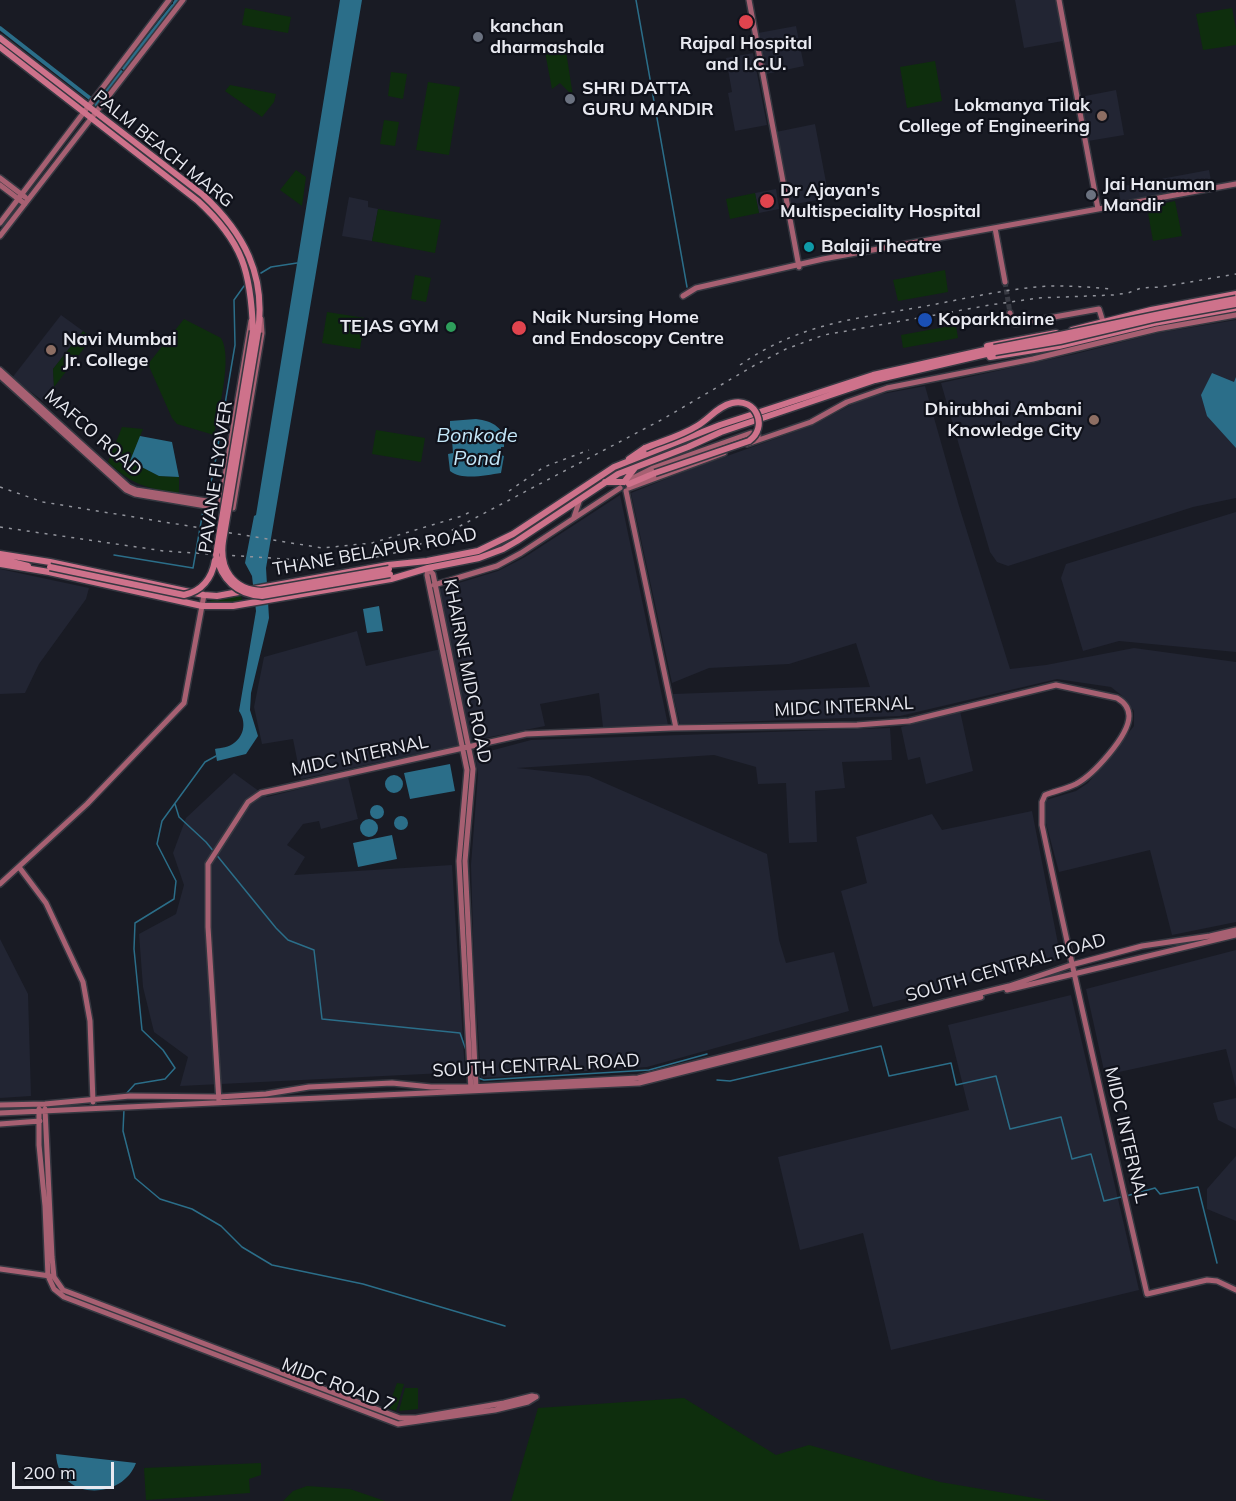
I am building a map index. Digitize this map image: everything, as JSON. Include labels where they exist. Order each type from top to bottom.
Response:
[{"type":"main road","name":"PALM BEACH MARG","points":[[0,38],[87,110],[91,118],[198,201],[226,230],[236,244],[246,267],[252,314]]},
{"type":"main road","name":"PALM BEACH MARG","points":[[0,47],[87,110],[96,112],[203,195],[232,226],[242,241],[252,264],[260,314]]},
{"type":"main road","points":[[970,356],[993,344],[1057,333],[1151,310],[1236,294]]},
{"type":"main road","points":[[970,356],[1152,314],[1236,302]]},
{"type":"main road","points":[[970,356],[1059,346],[1110,337],[1154,323],[1236,308]]},
{"type":"main road","name":"PAVANE FLYOVER","points":[[252,314],[255,332],[221,555],[227,572],[243,587],[262,591],[390,572]]},
{"type":"main road","name":"PAVANE FLYOVER","points":[[260,314],[216,555],[228,581],[241,591],[255,596],[269,596],[428,565]]},
{"type":"main road","points":[[1106,321],[1110,337]]},
{"type":"main road","name":"THANE BELAPUR ROAD","points":[[49,570],[202,606],[216,607],[254,603],[391,579],[499,542],[614,467],[720,425],[866,377],[970,356]]},
{"type":"main road","name":"THANE BELAPUR ROAD","points":[[0,554],[17,560],[50,562],[216,596],[388,565],[428,565],[479,558],[503,549],[604,482],[635,467],[721,432],[806,403],[875,381],[970,356]]},
{"type":"main road","points":[[604,482],[625,485],[749,441],[759,427],[758,415],[748,404],[730,403],[696,427],[645,448],[622,464]]},
{"type":"main road","points":[[625,485],[635,467]]},
{"type":"main road","points":[[0,564],[49,570],[184,596],[206,583],[213,571],[216,555]]},
{"type":"main road","points":[[0,559],[17,560],[49,570]]},
{"type":"street","points":[[0,224],[169,0]]},
{"type":"street","points":[[0,236],[183,0]]},
{"type":"street","points":[[749,0],[799,267]]},
{"type":"street","points":[[1059,0],[1098,209]]},
{"type":"street","points":[[0,178],[26,202]]},
{"type":"street","points":[[683,296],[696,288],[830,260],[1236,184]]},
{"type":"street","points":[[0,185],[20,197]]},
{"type":"street","points":[[995,228],[1005,282]]},
{"type":"street","points":[[1010,313],[1012,322],[1015,324],[1099,309],[1106,321]]},
{"type":"street","points":[[220,506],[252,314]]},
{"type":"street","name":"MAFCO ROAD","points":[[0,376],[126,490],[135,494],[206,506],[233,508],[262,333],[260,314]]},
{"type":"street","points":[[625,485],[811,422],[860,396],[887,388],[929,381],[1110,337],[1236,315]]},
{"type":"street","name":"MAFCO ROAD","points":[[0,370],[132,489],[207,501],[212,505]]},
{"type":"street","points":[[432,586],[496,566],[521,553],[653,468],[751,433],[761,439]]},
{"type":"street","points":[[625,485],[676,728]]},
{"type":"street","points":[[573,519],[580,499]]},
{"type":"street","name":"KHAIRNE MIDC ROAD","points":[[428,565],[433,574],[432,586],[466,748],[473,769],[465,861],[473,1089]]},
{"type":"street","points":[[0,884],[87,804],[184,703],[204,595]]},
{"type":"street","name":"MIDC INTERNAL","points":[[219,1100],[208,927],[208,864],[248,802],[261,793],[526,734],[676,728],[857,725],[909,721],[1056,685],[1117,698],[1126,703],[1129,714],[1122,734],[1087,777],[1074,785],[1045,795],[1042,802],[1042,825],[1071,964],[1147,1294],[1207,1280],[1217,1281],[1236,1290]]},
{"type":"street","points":[[19,867],[46,903],[83,982],[90,1021],[93,1109]]},
{"type":"street","name":"SOUTH CENTRAL ROAD","points":[[0,1113],[124,1097],[219,1100],[309,1087],[392,1083],[473,1089],[638,1078],[1009,986],[1071,964],[1142,946],[1236,930]]},
{"type":"street","name":"SOUTH CENTRAL ROAD","points":[[0,1105],[93,1109],[219,1100],[639,1083],[1236,935]]},
{"type":"street","points":[[0,1269],[51,1276],[42,1107]]},
{"type":"street","points":[[0,1124],[42,1121]]},
{"type":"street","name":"MIDC ROAD 7","points":[[51,1276],[63,1290],[400,1418],[416,1418],[536,1397],[528,1402],[484,1412],[403,1424],[391,1422],[64,1297],[54,1290],[51,1276]]},
{"type":"shaded area","points":[[1015,0],[1056,0],[1063,41],[1024,48]]},
{"type":"shaded area","points":[[796,26],[804,66],[766,74],[758,33]]},
{"type":"shaded area","points":[[753,53],[767,125],[735,131],[728,93],[732,92],[726,58]]},
{"type":"shaded area","name":"Lokmanya Tilak College of Engineering","points":[[1116,90],[1124,135],[1088,141],[1080,97]]},
{"type":"shaded area","points":[[815,124],[829,198],[789,205],[776,132]]},
{"type":"shaded area","points":[[1209,170],[1212,186],[1121,203],[1118,187]]},
{"type":"shaded area","name":"Dr Ajayan's Multispeciality Hospital","points":[[776,189],[779,209],[759,213],[755,193]]},
{"type":"shaded area","points":[[349,197],[368,201],[368,207],[378,209],[372,241],[342,236]]},
{"type":"shaded area","name":"Navi Mumbai Jr. College","points":[[61,315],[83,331],[53,369],[54,387],[43,401],[12,378]]},
{"type":"shaded area","name":"Dhirubhai Ambani Knowledge City","points":[[1236,320],[1236,498],[1193,507],[1008,566],[997,562],[990,552],[941,383],[1075,354],[1158,333]]},
{"type":"shaded area","points":[[925,386],[959,506],[1010,669],[1046,665],[1134,648],[1236,662],[1236,922],[1172,935],[1150,850],[1059,872],[1042,808],[1046,800],[1076,791],[1088,783],[1134,726],[1134,711],[1111,687],[1057,679],[900,716],[680,724],[673,694],[870,687],[856,643],[789,664],[709,668],[672,683],[631,493],[811,426],[866,397]]},
{"type":"shaded area","points":[[620,495],[668,725],[603,727],[599,693],[540,704],[545,726],[470,741],[439,589],[498,571],[525,557]]},
{"type":"shaded area","points":[[1236,512],[1236,652],[1119,641],[1083,651],[1061,578],[1066,564]]},
{"type":"shaded area","points":[[0,569],[89,588],[86,599],[39,664],[25,693],[0,694]]},
{"type":"shaded area","points":[[357,631],[366,666],[441,649],[460,745],[301,779],[293,739],[262,744],[254,707],[264,657]]},
{"type":"shaded area","points":[[960,711],[973,771],[926,784],[920,757],[908,760],[901,727]]},
{"type":"shaded area","points":[[890,728],[892,760],[842,762],[845,788],[815,791],[817,842],[789,843],[786,783],[758,784],[756,767],[714,755],[517,768],[589,776],[767,854],[779,940],[786,963],[834,952],[849,1011],[647,1067],[481,1078],[474,968],[471,865],[478,774],[475,755],[531,740]]},
{"type":"shaded area","points":[[234,773],[267,797],[348,777],[358,819],[321,829],[319,821],[303,824],[287,845],[305,857],[294,875],[452,865],[465,1072],[180,1086],[188,1057],[154,1032],[143,987],[139,934],[176,914],[184,885],[173,853],[186,818]]},
{"type":"shaded area","points":[[1032,811],[1061,959],[873,1007],[841,891],[867,883],[856,837],[932,814],[942,830]]},
{"type":"shaded area","points":[[0,939],[28,994],[31,1096],[0,1098]]},
{"type":"shaded area","points":[[1236,950],[1236,1088],[1226,1049],[1105,1075],[1086,989]]},
{"type":"shaded area","points":[[1071,995],[1139,1290],[891,1350],[863,1233],[800,1250],[778,1157],[969,1110],[948,1025]]},
{"type":"shaded area","points":[[1236,1098],[1236,1129],[1218,1120],[1213,1103]]},
{"type":"shaded area","points":[[1236,1156],[1236,1221],[1207,1209],[1207,1189]]},
{"type":"green space","points":[[245,8],[291,17],[288,33],[242,25]]},
{"type":"green space","points":[[1232,8],[1236,45],[1203,50],[1196,14]]},
{"type":"green space","points":[[565,45],[573,96],[560,83],[552,89],[544,47]]},
{"type":"green space","points":[[935,61],[942,101],[907,108],[900,67]]},
{"type":"green space","points":[[391,72],[407,74],[403,99],[388,96]]},
{"type":"green space","points":[[428,82],[460,87],[449,155],[416,150]]},
{"type":"green space","points":[[230,85],[276,94],[274,102],[262,117],[225,91]]},
{"type":"green space","points":[[384,120],[399,122],[395,146],[380,144]]},
{"type":"green space","points":[[296,170],[306,177],[302,206],[280,190]]},
{"type":"green space","points":[[755,193],[759,213],[730,219],[726,199]]},
{"type":"green space","points":[[1175,201],[1182,236],[1153,241],[1147,207]]},
{"type":"green space","points":[[378,209],[441,220],[435,253],[372,241]]},
{"type":"green space","points":[[945,270],[948,292],[898,301],[893,280]]},
{"type":"green space","points":[[415,275],[431,278],[426,302],[411,299]]},
{"type":"green space","points":[[327,312],[365,318],[360,349],[322,343]]},
{"type":"green space","points":[[184,319],[221,338],[224,347],[226,358],[224,385],[214,435],[177,424],[172,418],[148,364]]},
{"type":"green space","points":[[956,325],[958,338],[903,348],[901,335]]},
{"type":"green space","points":[[83,331],[92,338],[54,387],[53,369]]},
{"type":"green space","points":[[122,427],[143,429],[130,461],[159,476],[179,477],[179,494],[158,490],[133,481],[108,462]]},
{"type":"green space","points":[[376,430],[425,438],[421,462],[372,454]]},
{"type":"green space","points":[[241,594],[242,602],[210,604],[211,598]]},
{"type":"green space","points":[[397,1383],[404,1384],[396,1411],[388,1408]]},
{"type":"green space","points":[[405,1388],[418,1388],[418,1409],[399,1411]]},
{"type":"green space","points":[[684,1398],[776,1455],[809,1445],[940,1482],[1052,1501],[511,1501],[538,1408]]},
{"type":"green space","points":[[261,1463],[261,1475],[249,1479],[250,1493],[146,1500],[144,1468]]},
{"type":"green space","points":[[307,1486],[350,1489],[385,1501],[283,1501],[293,1491]]},
{"type":"water","points":[[340,0],[362,0],[266,568],[269,618],[251,693],[250,710],[258,736],[246,754],[217,761],[215,749],[238,740],[243,728],[243,719],[239,711],[256,611],[252,576],[245,563],[256,515]]},
{"type":"water","points":[[1212,373],[1234,382],[1236,377],[1236,448],[1207,416],[1201,395]]},
{"type":"water","name":"Bonkode Pond","points":[[476,419],[493,424],[501,430],[504,447],[501,447],[501,455],[504,456],[501,473],[468,477],[450,471],[448,454],[453,453],[450,421]]},
{"type":"water","points":[[140,436],[172,442],[179,477],[159,476],[130,461]]},
{"type":"water","points":[[379,606],[383,631],[367,633],[363,609]]},
{"type":"water","points":[[450,764],[455,791],[410,799],[404,773]]},
{"type":"water","points":[[394,775],[400,778],[403,784],[400,790],[394,793],[388,790],[385,784],[388,778]]},
{"type":"water","points":[[377,805],[382,807],[384,812],[382,817],[377,819],[372,817],[370,812],[372,807]]},
{"type":"water","points":[[398,816],[404,816],[408,823],[404,830],[398,830],[394,826],[394,820]]},
{"type":"water","points":[[365,819],[373,819],[378,824],[376,835],[365,837],[360,832],[360,824]]},
{"type":"water","points":[[392,835],[397,859],[358,867],[353,843]]},
{"type":"water","points":[[56,1454],[136,1463],[129,1475],[118,1484],[105,1489],[92,1490],[78,1488],[67,1481],[59,1469]]},
{"type":"waterway","points":[[636,0],[687,287]]},
{"type":"waterway","points":[[124,68],[173,6]]},
{"type":"waterway","points":[[0,28],[91,99]]},
{"type":"waterway","points":[[96,104],[121,72]]},
{"type":"waterway","points":[[261,273],[271,267],[297,263]]},
{"type":"waterway","points":[[206,497],[213,475],[235,345],[234,300],[244,286]]},
{"type":"waterway","points":[[114,555],[193,568],[203,511]]},
{"type":"waterway","points":[[125,1095],[135,1084],[165,1079],[175,1068],[163,1050],[142,1030],[134,949],[135,923],[174,899],[176,881],[157,844],[162,821],[205,762],[216,756]]},
{"type":"waterway","points":[[175,804],[179,817],[206,842],[276,928],[288,940],[314,950],[322,1019],[460,1033],[466,1050]]},
{"type":"waterway","points":[[717,1080],[730,1081],[881,1046],[889,1076],[951,1063],[956,1085],[996,1076],[1010,1129],[1061,1117],[1072,1159],[1091,1154],[1104,1201],[1121,1197]]},
{"type":"waterway","points":[[478,1078],[484,1080],[649,1070],[707,1054]]},
{"type":"waterway","points":[[124,1109],[123,1131],[135,1178],[160,1199],[192,1209],[221,1226],[242,1247],[272,1265],[363,1284],[505,1326]]},
{"type":"waterway","points":[[1126,1196],[1155,1188],[1160,1194],[1198,1187],[1217,1263]]},
{"type":"tunnel","points":[[1005,282],[1010,313]]},
{"type":"railway","points":[[0,527],[164,551],[331,562],[372,558],[399,552],[441,536],[663,419],[755,365],[786,349],[824,335],[990,305],[1038,298],[1113,295],[1141,288],[1161,287],[1236,274]]},
{"type":"railway","points":[[740,365],[784,340],[849,320],[1019,289],[1052,286],[1111,289]]},
{"type":"railway","points":[[509,491],[544,467],[589,450]]},
{"type":"railway","points":[[0,487],[43,502],[322,548],[372,543],[472,511]]},
{"type":"place","name":"Rajpal Hospital and I.C.U.","points":[[746,22]]},
{"type":"place","name":"kanchan dharmashala","points":[[478,37]]},
{"type":"place","name":"SHRI DATTA GURU MANDIR","points":[[570,99]]},
{"type":"place","name":"Lokmanya Tilak College of Engineering","points":[[1102,116]]},
{"type":"place","name":"Jai Hanuman Mandir","points":[[1091,195]]},
{"type":"place","name":"Dr Ajayan's Multispeciality Hospital","points":[[767,201]]},
{"type":"place","name":"Balaji Theatre","points":[[809,247]]},
{"type":"place","name":"Koparkhairne","points":[[925,320]]},
{"type":"place","name":"TEJAS GYM","points":[[451,327]]},
{"type":"place","name":"Naik Nursing Home and Endoscopy Centre","points":[[519,328]]},
{"type":"place","name":"Navi Mumbai Jr. College","points":[[51,350]]},
{"type":"place","name":"Dhirubhai Ambani Knowledge City","points":[[1094,420]]}]
